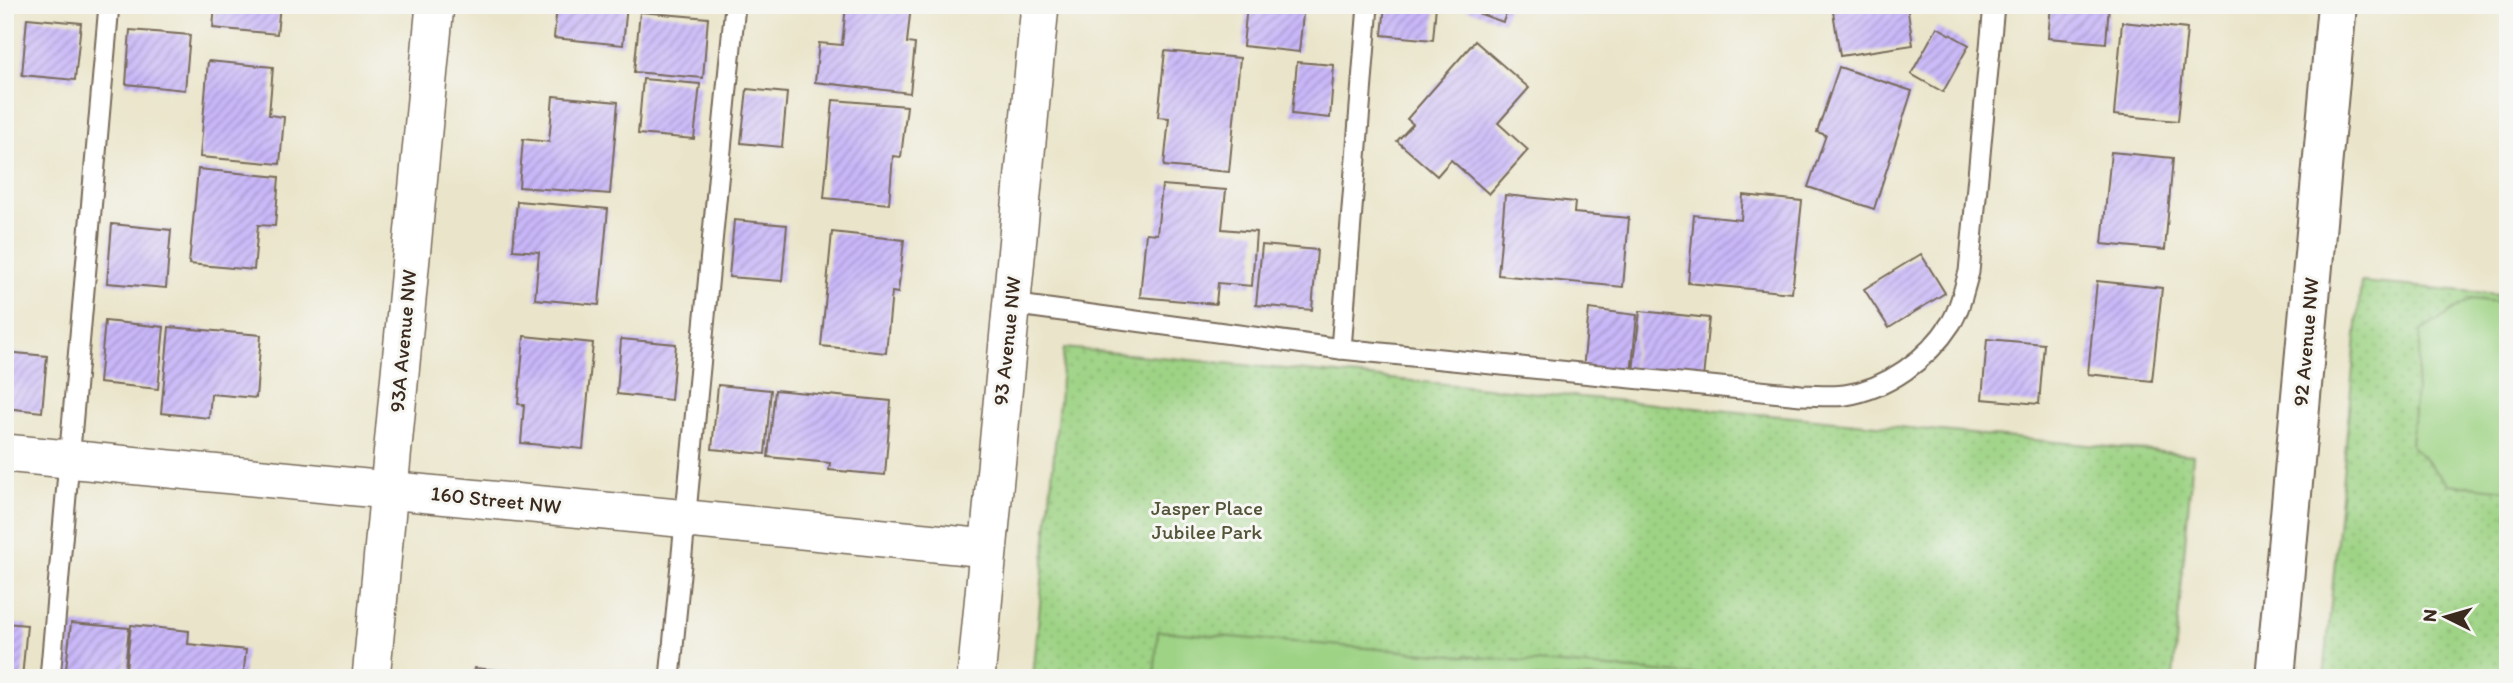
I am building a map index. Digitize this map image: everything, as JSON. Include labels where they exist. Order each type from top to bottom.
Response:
[{"type":"street","name":"93A Avenue NW","points":[[371,678],[435,5]]},
{"type":"street","name":"93 Avenue NW","points":[[975,678],[1040,5]]},
{"type":"street","name":"92 Avenue NW","points":[[2274,678],[2337,5]]},
{"type":"street","name":"160 Street NW","points":[[5,453],[988,548]]},
{"type":"lane","points":[[50,678],[109,5]]},
{"type":"lane","points":[[670,678],[735,5]]},
{"type":"lane","points":[[1341,349],[1368,5]]},
{"type":"lane","points":[[1011,304],[1341,349],[1801,395],[1845,395],[1872,387],[1895,377],[1935,344],[1952,321],[1969,272],[1994,5]]},
{"type":"green space","points":[[2361,282],[2508,295],[2508,678],[2324,678]]},
{"type":"green space","points":[[2471,299],[2508,303],[2508,490],[2448,484],[2411,445],[2421,331]]},
{"type":"green space","name":"Jasper Place Jubilee Park","points":[[1064,348],[2193,455],[2173,678],[1033,678]]},
{"type":"green space","points":[[1158,631],[1732,678],[1154,678]]},
{"type":"building","points":[[215,5],[280,5],[277,34],[213,28]]},
{"type":"building","points":[[557,5],[627,5],[623,45],[554,38]]},
{"type":"building","points":[[846,5],[911,5],[907,43],[915,44],[910,93],[815,82],[819,43],[842,45]]},
{"type":"building","points":[[1247,5],[1304,5],[1299,52],[1243,46]]},
{"type":"building","points":[[1385,5],[1436,5],[1433,40],[1382,35]]},
{"type":"building","points":[[1455,5],[1509,5],[1503,22]]},
{"type":"building","points":[[1832,5],[1907,5],[1913,45],[1840,56]]},
{"type":"building","points":[[2051,5],[2109,5],[2106,43],[2048,38]]},
{"type":"building","points":[[640,12],[708,18],[703,78],[634,72]]},
{"type":"building","points":[[27,18],[81,23],[75,80],[22,75]]},
{"type":"building","points":[[2122,22],[2187,29],[2178,121],[2114,115]]},
{"type":"building","points":[[1937,27],[1969,45],[1943,92],[1911,74]]},
{"type":"building","points":[[130,30],[190,35],[185,90],[126,84]]},
{"type":"building","points":[[1475,41],[1529,88],[1498,123],[1528,150],[1489,194],[1451,160],[1437,176],[1397,141],[1413,124],[1407,119]]},
{"type":"building","points":[[1165,51],[1240,58],[1229,172],[1164,166],[1169,118],[1158,117]]},
{"type":"building","points":[[208,61],[273,67],[269,115],[284,117],[280,164],[200,157]]},
{"type":"building","points":[[1297,62],[1334,65],[1330,118],[1292,114]]},
{"type":"building","points":[[1839,67],[1912,91],[1874,209],[1808,187],[1826,135],[1817,132]]},
{"type":"building","points":[[643,79],[700,84],[694,139],[638,134]]},
{"type":"building","points":[[747,89],[787,93],[782,147],[741,143]]},
{"type":"building","points":[[553,96],[618,102],[610,194],[519,187],[523,139],[549,142]]},
{"type":"building","points":[[833,100],[907,106],[901,157],[893,156],[889,204],[824,198]]},
{"type":"building","points":[[2111,152],[2173,158],[2165,250],[2102,244]]},
{"type":"building","points":[[198,169],[279,177],[275,226],[258,225],[254,270],[189,264]]},
{"type":"building","points":[[1162,185],[1226,190],[1222,229],[1256,232],[1252,286],[1218,283],[1216,304],[1140,297],[1146,233],[1157,234]]},
{"type":"building","points":[[1505,195],[1575,202],[1574,213],[1629,218],[1623,287],[1498,275]]},
{"type":"building","points":[[1743,195],[1802,201],[1792,293],[1688,283],[1694,215],[1741,220]]},
{"type":"building","points":[[517,201],[608,209],[599,305],[535,299],[539,252],[513,250]]},
{"type":"building","points":[[734,220],[787,225],[782,281],[729,277]]},
{"type":"building","points":[[112,224],[171,230],[166,288],[107,283]]},
{"type":"building","points":[[832,232],[904,240],[898,293],[892,292],[886,353],[821,346]]},
{"type":"building","points":[[1262,245],[1317,250],[1312,310],[1256,305]]},
{"type":"building","points":[[1921,254],[1945,293],[1889,328],[1864,289]]},
{"type":"building","points":[[2097,281],[2162,288],[2152,381],[2088,374]]},
{"type":"building","points":[[1589,309],[1637,315],[1631,375],[1583,370]]},
{"type":"building","points":[[1640,311],[1709,318],[1703,379],[1633,371]]},
{"type":"building","points":[[105,321],[164,327],[158,389],[99,383]]},
{"type":"building","points":[[169,327],[261,335],[256,398],[211,394],[209,418],[161,413]]},
{"type":"building","points":[[524,336],[593,343],[583,449],[521,443],[524,405],[518,404]]},
{"type":"building","points":[[621,339],[676,344],[671,400],[617,394]]},
{"type":"building","points":[[1987,339],[2044,344],[2039,404],[1982,399]]},
{"type":"building","points":[[5,352],[47,356],[42,412],[5,408]]},
{"type":"building","points":[[718,385],[771,390],[765,454],[712,449]]},
{"type":"building","points":[[775,390],[891,401],[885,475],[829,470],[830,463],[768,457]]},
{"type":"building","points":[[5,623],[27,625],[22,678],[5,676]]},
{"type":"building","points":[[71,623],[129,628],[124,678],[65,678]]},
{"type":"building","points":[[131,625],[189,631],[188,644],[246,650],[243,678],[125,678]]},
{"type":"building","points":[[474,668],[533,673],[532,678],[473,678]]}]
